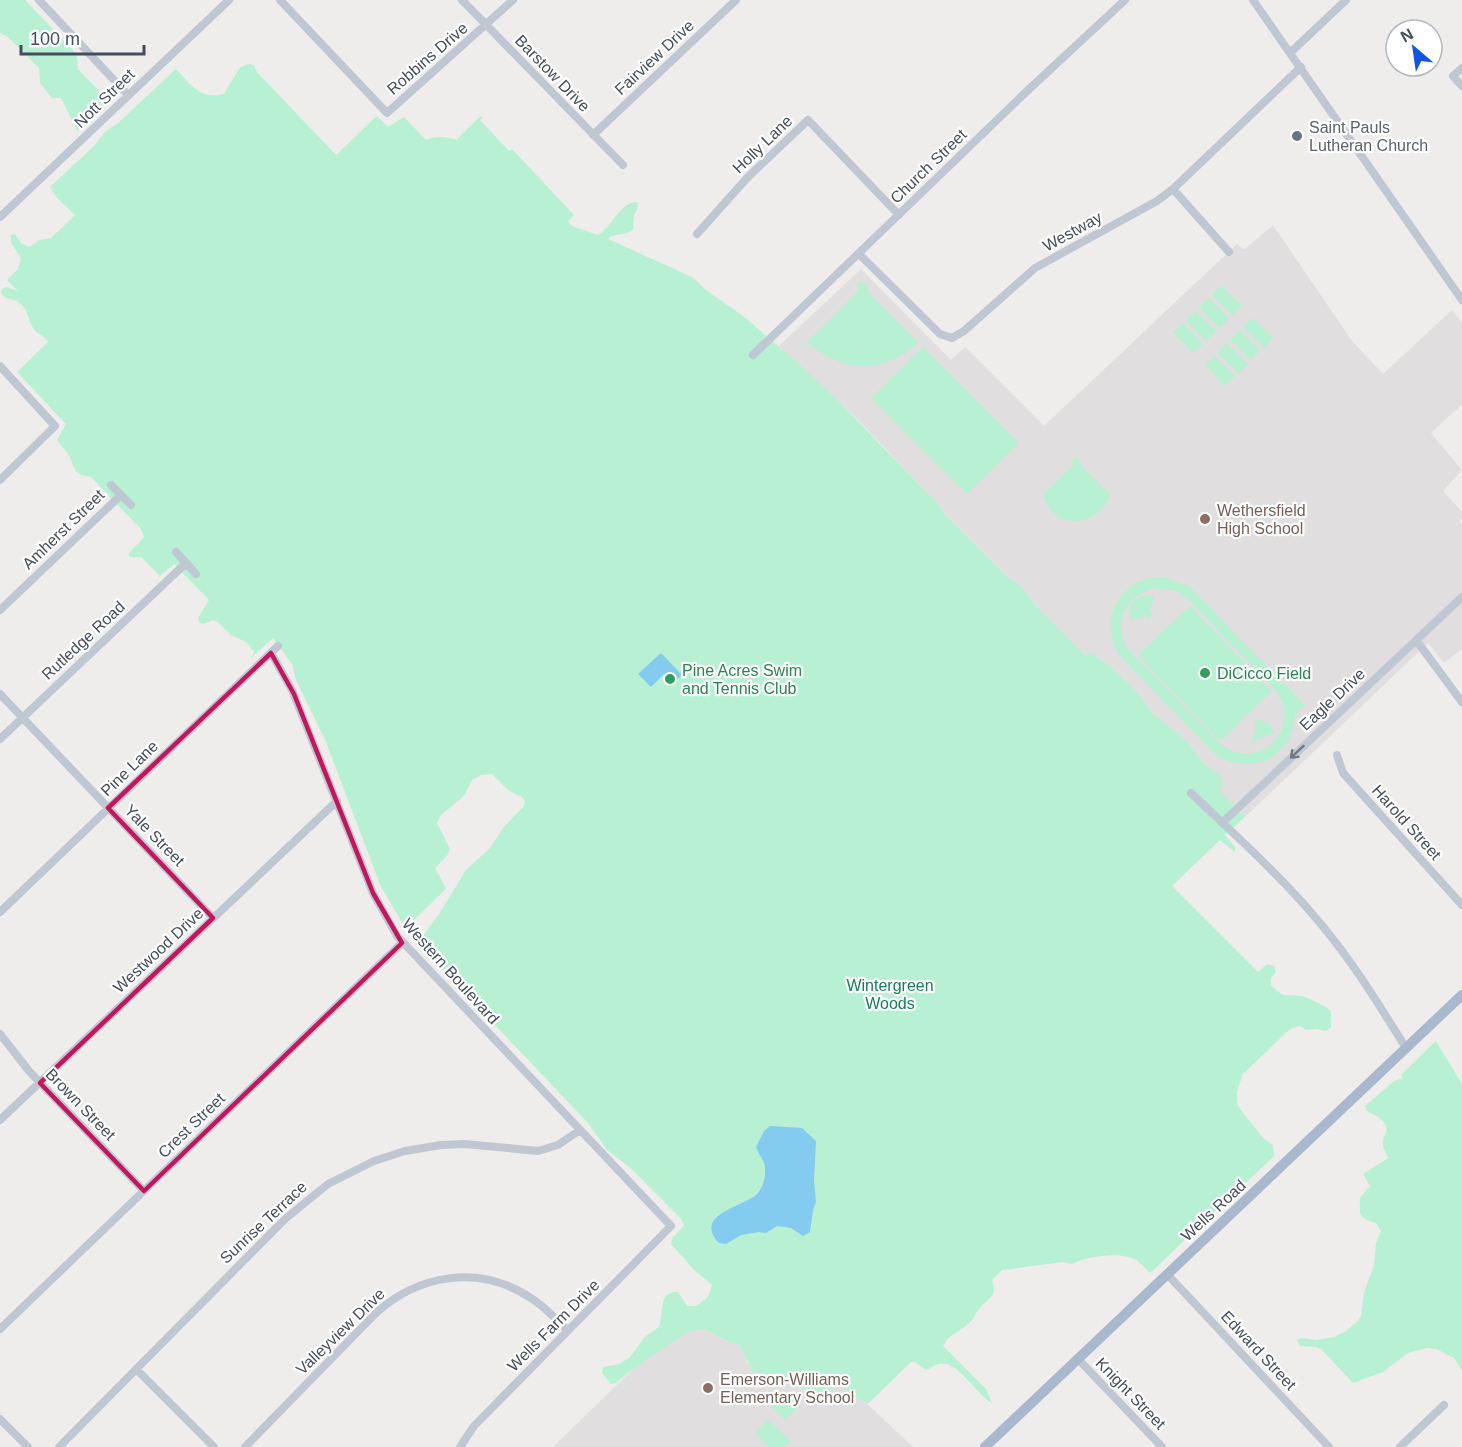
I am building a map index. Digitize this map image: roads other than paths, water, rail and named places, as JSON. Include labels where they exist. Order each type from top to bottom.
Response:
[{"type":"main road","name":"Wells Road","points":[[985,1447],[1462,994]]},
{"type":"street","points":[[39,0],[129,95]]},
{"type":"street","name":"Nott Street","points":[[0,217],[229,0]]},
{"type":"street","name":"Robbins Drive","points":[[280,0],[387,113],[513,0]]},
{"type":"street","name":"Barstow Drive","points":[[462,0],[623,165]]},
{"type":"street","name":"Fairview Drive","points":[[593,135],[735,0]]},
{"type":"street","name":"Church Street","points":[[753,355],[1125,0]]},
{"type":"street","points":[[1253,0],[1460,294]]},
{"type":"street","points":[[1291,52],[1346,0]]},
{"type":"street","name":"Westway","points":[[859,254],[939,334],[952,338],[1035,268],[1157,201],[1173,189],[1301,67]]},
{"type":"street","points":[[1462,68],[1453,76],[1462,86]]},
{"type":"street","name":"Holly Lane","points":[[697,234],[747,178],[808,120],[898,215]]},
{"type":"street","points":[[1173,189],[1229,252]]},
{"type":"street","points":[[0,366],[55,426],[0,480]]},
{"type":"street","name":"Amherst Street","points":[[111,485],[131,505]]},
{"type":"street","name":"Amherst Street","points":[[0,610],[121,495]]},
{"type":"street","points":[[176,552],[196,574]]},
{"type":"street","name":"Rutledge Road","points":[[0,739],[186,563]]},
{"type":"street","name":"Eagle Drive","points":[[1222,823],[1462,597]]},
{"type":"street","points":[[1416,640],[1462,702]]},
{"type":"street","name":"Pine Lane","points":[[0,912],[278,646]]},
{"type":"street","name":"Western Boulevard","points":[[271,653],[292,690],[377,901],[390,926],[402,943],[671,1226]]},
{"type":"street","name":"Yale Street","points":[[0,694],[213,918]]},
{"type":"street","name":"Harold Street","points":[[1337,755],[1343,773],[1462,905]]},
{"type":"street","points":[[1191,793],[1276,873],[1320,923],[1350,961],[1406,1048]]},
{"type":"street","name":"Westwood Drive","points":[[0,1120],[337,801]]},
{"type":"street","name":"Crest Street","points":[[0,1329],[402,943]]},
{"type":"street","name":"Brown Street","points":[[0,1034],[15,1056],[144,1191]]},
{"type":"street","name":"Sunrise Terrace","points":[[59,1447],[292,1213],[316,1192],[343,1176],[390,1155],[441,1145],[472,1144],[530,1151],[546,1150],[562,1143],[580,1130]]},
{"type":"street","name":"Wells Farm Drive","points":[[460,1447],[474,1426],[671,1226]]},
{"type":"street","name":"Edward Street","points":[[1167,1274],[1329,1447]]},
{"type":"street","name":"Valleyview Drive","points":[[245,1447],[378,1312],[398,1296],[419,1285],[460,1278],[484,1279],[503,1284],[532,1298],[568,1331]]},
{"type":"street","name":"Knight Street","points":[[1078,1359],[1162,1447]]},
{"type":"street","points":[[136,1369],[214,1447]]},
{"type":"street","points":[[1400,1447],[1444,1405]]},
{"type":"street","points":[[0,1419],[28,1447]]},
{"type":"water","points":[[661,653],[682,675],[673,683],[664,674],[651,687],[638,674]]},
{"type":"water","points":[[770,1126],[802,1128],[816,1141],[814,1180],[816,1202],[810,1232],[803,1236],[791,1228],[777,1226],[766,1233],[741,1235],[726,1244],[719,1243],[712,1233],[712,1225],[716,1218],[723,1212],[751,1199],[762,1187],[765,1168],[756,1147],[764,1131]]},
{"type":"place","name":"Saint Pauls Lutheran Church","points":[[1297,136]]},
{"type":"place","name":"Wethersfield High School","points":[[1205,519]]},
{"type":"place","name":"DiCicco Field","points":[[1205,673]]},
{"type":"place","name":"Pine Acres Swim and Tennis Club","points":[[670,679]]},
{"type":"place","name":"Emerson-Williams Elementary School","points":[[708,1388]]},
{"type":"park label","name":"Wintergreen Woods","points":[[890,994]]}]
